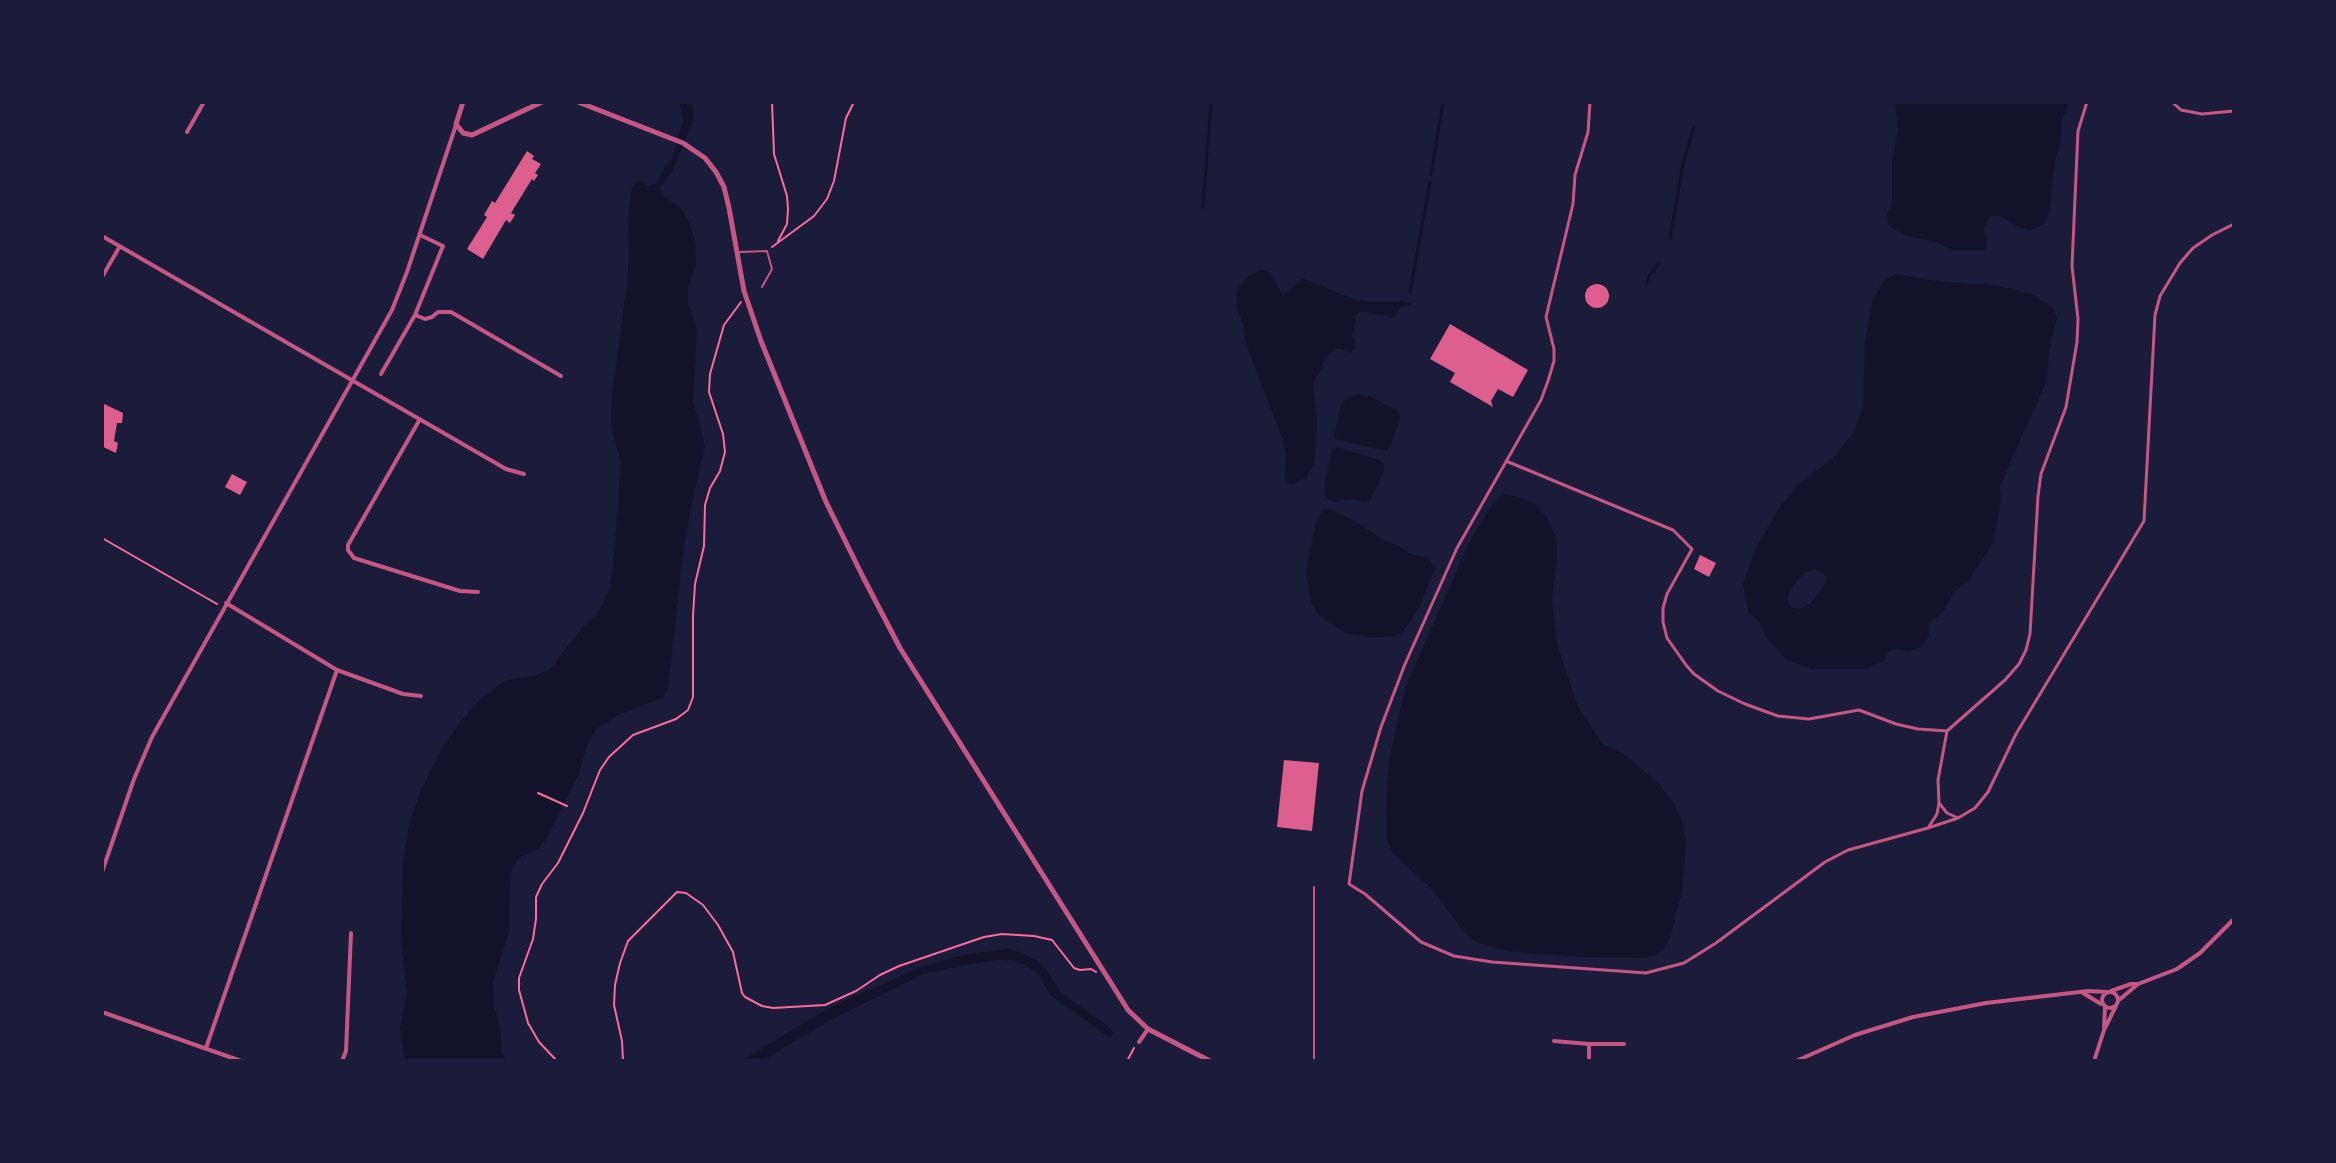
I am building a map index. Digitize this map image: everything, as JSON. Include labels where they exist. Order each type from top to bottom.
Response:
[{"type":"street","points":[[187,132],[204,102]]},
{"type":"street","points":[[102,872],[152,737],[392,310],[463,102]]},
{"type":"street","points":[[456,124],[463,133],[476,134],[542,102]]},
{"type":"street","points":[[578,102],[667,136],[705,158],[716,172],[724,187],[744,291],[761,341],[826,502],[877,605],[1128,1010],[1148,1029],[1210,1061]]},
{"type":"street","points":[[1590,102],[1588,132],[1575,175],[1573,204],[1546,317],[1554,361],[1541,400],[1457,548],[1405,664],[1381,727],[1362,791],[1349,884],[1421,942],[1454,956],[1492,962],[1646,973],[1684,963],[1825,862],[1848,850],[1958,818],[1975,808],[1988,792],[2016,734],[2144,521],[2155,315],[2160,296],[2174,271],[2193,248],[2234,224]]},
{"type":"street","points":[[1928,828],[1937,814],[1938,780],[1947,731],[2019,664],[2030,634],[2041,474],[2066,407],[2077,342],[2078,319],[2072,266],[2078,131],[2087,102]]},
{"type":"street","points":[[2172,102],[2181,110],[2202,114],[2234,111]]},
{"type":"street","points":[[381,374],[415,315],[443,246],[420,235]]},
{"type":"street","points":[[102,236],[506,469],[524,474]]},
{"type":"street","points":[[102,277],[120,246]]},
{"type":"street","points":[[415,315],[425,319],[438,312],[451,312],[561,376]]},
{"type":"street","points":[[420,419],[348,545],[348,550],[354,558],[460,591],[478,592]]},
{"type":"street","points":[[1506,461],[1673,530],[1692,549],[1667,594],[1663,622],[1667,638],[1686,665],[1718,691],[1765,712],[1786,717],[1809,719],[1859,710],[1896,724],[1947,731]]},
{"type":"street","points":[[226,603],[337,670],[403,694],[421,696]]},
{"type":"street","points":[[206,1048],[337,670]]},
{"type":"street","points":[[1939,803],[1947,813],[1958,818]]},
{"type":"street","points":[[1796,1061],[1855,1035],[1913,1017],[1986,1003],[2109,991],[2138,984],[2177,969],[2200,953],[2234,919]]},
{"type":"street","points":[[342,1061],[346,1051],[351,933]]},
{"type":"street","points":[[2083,993],[2111,1008],[2138,984]]},
{"type":"street","points":[[2094,1061],[2117,1003],[2116,994],[2109,991]]},
{"type":"street","points":[[2104,1030],[2105,1006],[2102,999],[2109,991]]},
{"type":"street","points":[[102,1012],[241,1061]]},
{"type":"street","points":[[1137,1045],[1148,1029]]},
{"type":"street","points":[[1554,1041],[1624,1044]]},
{"type":"street","points":[[1589,1044],[1589,1061]]},
{"type":"lane","points":[[737,252],[767,251],[772,269],[762,287]]},
{"type":"lane","points":[[1314,887],[1314,1061]]},
{"type":"path","points":[[772,102],[774,154],[788,209],[787,224],[774,245],[814,216],[827,199],[834,181],[846,118],[854,102]]},
{"type":"path","points":[[557,1061],[539,1042],[528,1023],[519,990],[519,978],[533,939],[536,897],[558,863],[600,770],[609,757],[633,735],[676,719],[688,710],[693,697],[695,584],[704,546],[705,505],[725,452],[723,434],[709,392],[710,374],[724,325],[740,302]]},
{"type":"path","points":[[102,538],[217,604]]},
{"type":"path","points":[[538,793],[567,806]]},
{"type":"path","points":[[623,1061],[614,1005],[620,963],[628,941],[677,892],[686,893],[703,905],[718,925],[733,952],[742,993],[762,1006],[825,1005],[899,966],[984,937],[1002,934],[1052,940],[1074,968],[1096,972]]},
{"type":"path","points":[[1127,1061],[1137,1045]]},
{"type":"shaded area","points":[[680,102],[692,102],[694,119],[672,172],[660,188],[661,194],[680,208],[689,222],[695,241],[696,264],[688,288],[688,305],[697,329],[693,401],[705,446],[682,561],[668,689],[662,698],[618,715],[598,728],[588,742],[579,773],[547,838],[538,849],[522,856],[513,866],[509,931],[493,982],[494,1006],[506,1061],[405,1061],[400,1028],[407,993],[401,940],[403,861],[409,825],[421,790],[454,730],[477,702],[506,680],[535,676],[550,669],[598,612],[609,591],[621,464],[611,426],[612,395],[628,277],[632,188],[636,182],[642,181],[649,187],[655,185],[672,159],[683,121]]},
{"type":"shaded area","points":[[1895,102],[2069,102],[2062,120],[2046,221],[2030,230],[2020,228],[2000,216],[1990,216],[1984,229],[1987,246],[1984,251],[1954,251],[1936,242],[1906,236],[1894,229],[1888,223],[1887,214],[1892,202],[1892,163],[1898,130]]},
{"type":"shaded area","points":[[1259,270],[1267,270],[1272,275],[1283,296],[1301,279],[1305,279],[1353,299],[1413,303],[1401,307],[1393,318],[1363,311],[1358,313],[1352,336],[1355,348],[1350,353],[1334,349],[1323,362],[1323,369],[1314,380],[1313,387],[1317,422],[1314,463],[1306,478],[1290,485],[1285,480],[1283,440],[1246,344],[1236,307],[1237,290],[1246,278]]},
{"type":"shaded area","points":[[1896,274],[1999,286],[2032,294],[2053,308],[2057,317],[2049,351],[2047,380],[2000,486],[2001,501],[1992,545],[1969,580],[1956,590],[1942,613],[1929,623],[1929,637],[1921,647],[1909,651],[1894,649],[1887,653],[1885,660],[1868,669],[1812,669],[1787,660],[1767,638],[1760,623],[1748,612],[1743,584],[1757,545],[1779,508],[1801,482],[1833,458],[1853,434],[1863,408],[1865,340],[1873,298],[1884,280]],"holes":[[[1815,569],[1827,579],[1822,590],[1811,603],[1800,609],[1792,608],[1787,598],[1791,588],[1807,571]]]},
{"type":"shaded area","points":[[1356,394],[1370,396],[1399,412],[1400,418],[1386,451],[1336,439],[1334,435],[1341,406]]},
{"type":"shaded area","points":[[1337,447],[1380,460],[1384,464],[1384,472],[1370,501],[1352,499],[1333,502],[1327,498],[1325,483],[1332,450]]},
{"type":"shaded area","points":[[1506,494],[1538,506],[1556,539],[1552,599],[1557,644],[1578,707],[1604,745],[1621,752],[1658,783],[1675,805],[1684,826],[1686,846],[1682,891],[1670,938],[1655,955],[1645,958],[1579,957],[1507,951],[1481,944],[1461,928],[1433,890],[1399,859],[1387,839],[1386,797],[1390,756],[1406,686],[1470,541],[1487,512]]},
{"type":"shaded area","points":[[1323,509],[1330,509],[1355,521],[1411,554],[1428,558],[1435,568],[1419,607],[1397,636],[1371,638],[1346,633],[1319,615],[1311,602],[1306,571],[1316,522]]},
{"type":"shaded area","points":[[1007,949],[1034,959],[1046,969],[1060,992],[1113,1033],[1109,1037],[1050,995],[1040,975],[1029,967],[1002,960],[924,974],[834,1018],[762,1061],[741,1061],[827,1009],[921,967],[966,954]]},
{"type":"building","points":[[527,151],[534,156],[532,159],[541,164],[535,173],[538,175],[534,181],[532,179],[511,213],[515,215],[510,223],[506,220],[483,259],[467,249],[487,217],[484,215],[492,201],[495,203]]},
{"type":"building","points":[[1597,284],[1608,291],[1609,296],[1602,307],[1597,308],[1586,301],[1585,296],[1592,285]]},
{"type":"building","points":[[1450,324],[1528,370],[1513,397],[1498,389],[1491,401],[1493,407],[1450,382],[1455,373],[1430,359]]},
{"type":"building","points":[[102,403],[123,413],[122,423],[117,423],[116,453],[103,447]]},
{"type":"building","points":[[232,474],[247,482],[240,495],[225,487]]},
{"type":"building","points":[[1700,555],[1716,563],[1709,577],[1694,569]]},
{"type":"building","points":[[1284,760],[1319,763],[1312,831],[1277,827]]},
{"type":"waterway","points":[[1203,207],[1211,102]]},
{"type":"waterway","points":[[1431,175],[1443,102]]},
{"type":"waterway","points":[[1670,238],[1683,164],[1694,127]]},
{"type":"waterway","points":[[1410,292],[1430,182]]},
{"type":"waterway","points":[[1647,284],[1659,263]]}]
